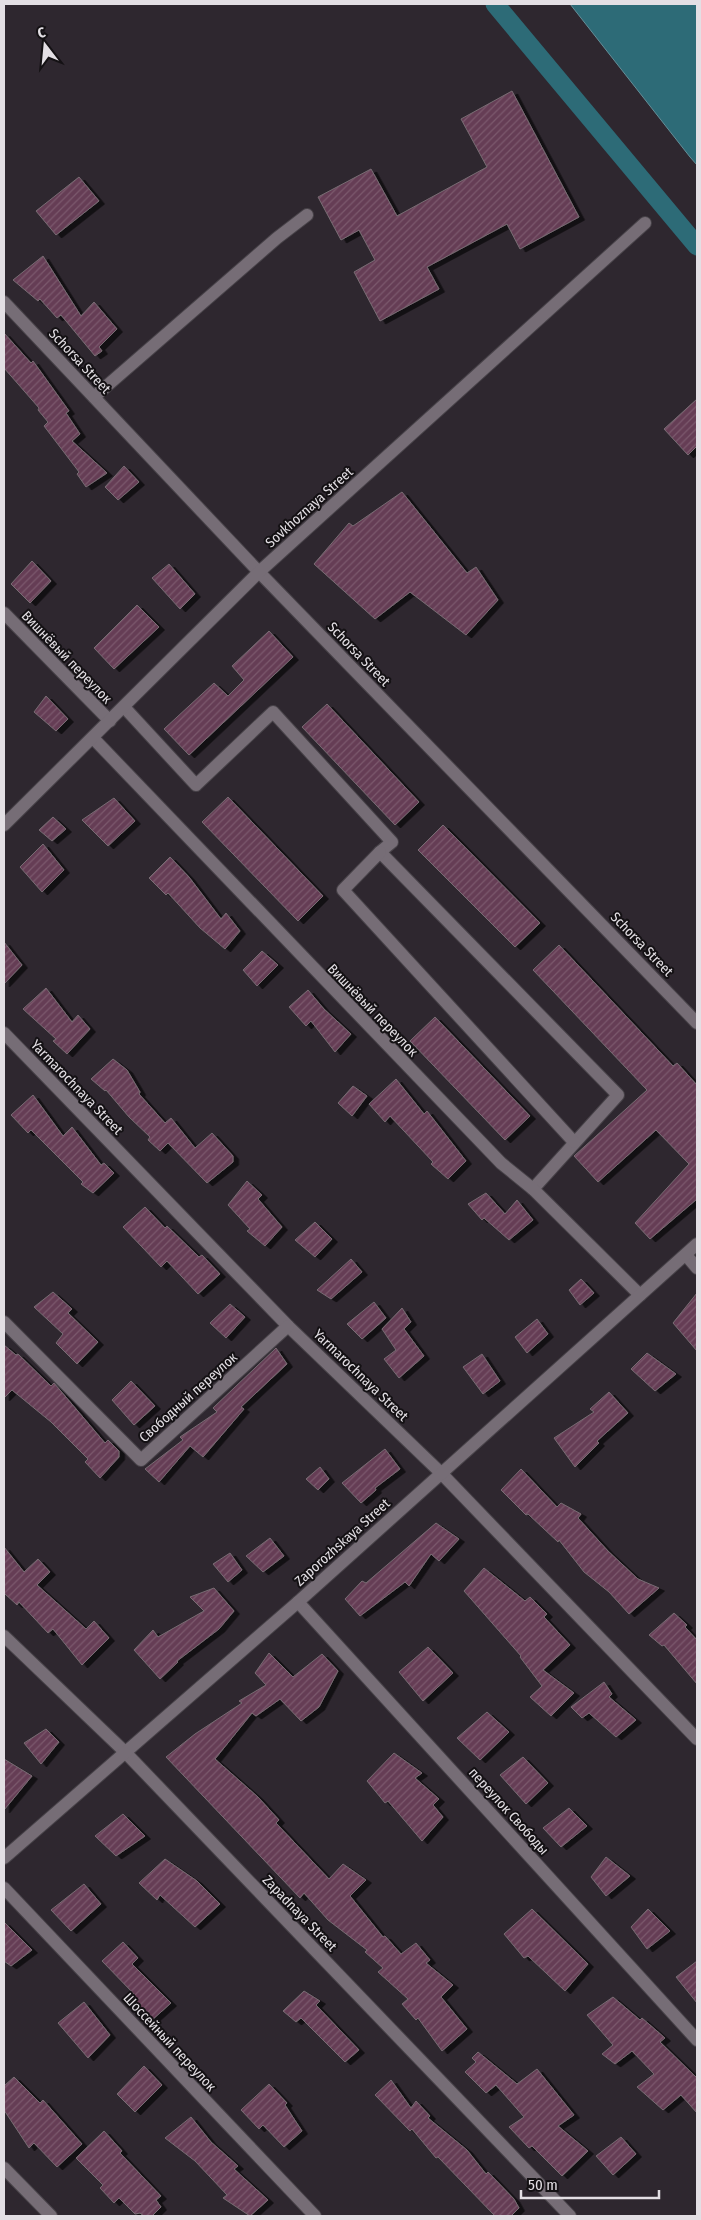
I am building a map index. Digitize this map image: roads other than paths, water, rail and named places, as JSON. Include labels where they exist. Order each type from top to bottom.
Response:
[{"type":"street","points":[[94,397],[270,244],[307,215]]},
{"type":"street","name":"Sovkhoznaya Street","points":[[4,825],[110,722],[259,572],[645,223]]},
{"type":"street","name":"Schorsa Street","points":[[4,302],[259,572],[697,1023]]},
{"type":"street","name":"Вишнёвый переулок","points":[[4,613],[110,722]]},
{"type":"street","points":[[124,707],[196,785],[273,712],[392,842],[343,890],[574,1142]]},
{"type":"street","name":"Вишнёвый переулок","points":[[93,738],[500,1163],[533,1189],[640,1295]]},
{"type":"street","points":[[380,852],[618,1094],[533,1189]]},
{"type":"street","name":"Yarmarochnaya Street","points":[[4,1033],[288,1326],[441,1473],[697,1739]]},
{"type":"street","name":"Zaporozhskaya Street","points":[[4,1858],[124,1751],[298,1602],[697,1244]]},
{"type":"street","points":[[686,1255],[697,1268]]},
{"type":"street","name":"Свободный переулок","points":[[4,1322],[141,1460],[288,1326]]},
{"type":"street","name":"переулок Свободы","points":[[298,1602],[697,2040]]},
{"type":"street","name":"Zapadnaya Street","points":[[4,1636],[124,1751],[570,2216]]},
{"type":"street","name":"Шоссейный переулок","points":[[4,1888],[315,2216]]},
{"type":"street","points":[[4,2168],[51,2216]]},
{"type":"water","points":[[570,4],[697,4],[697,165],[690,157]]},
{"type":"waterway","points":[[495,4],[697,246]]}]
